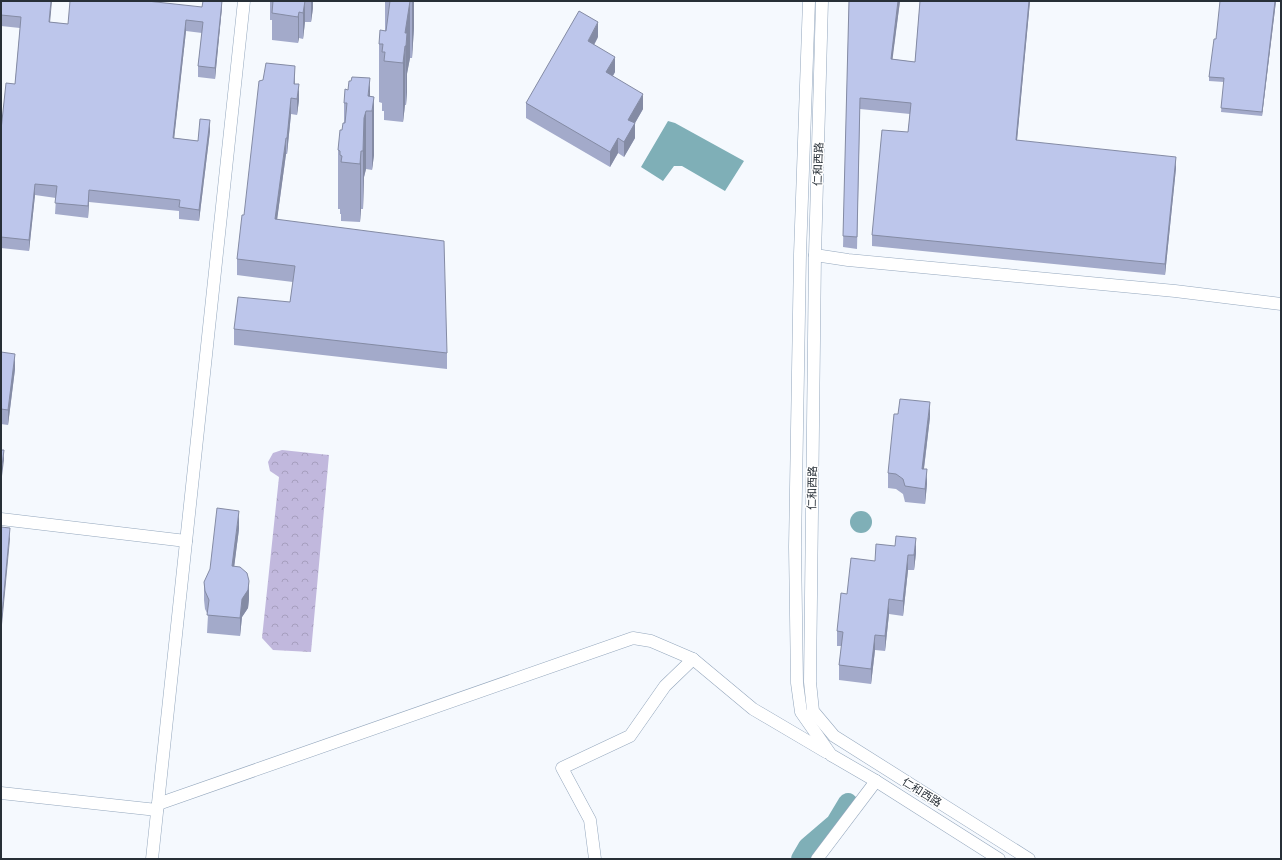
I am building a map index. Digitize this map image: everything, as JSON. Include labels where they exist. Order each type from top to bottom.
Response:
[{"type":"street","points":[[152,859],[244,1]]},
{"type":"street","name":"仁和西路","points":[[809,1],[800,262],[795,547],[797,683],[801,712],[831,755],[876,781],[999,859]]},
{"type":"street","name":"仁和西路","points":[[822,1],[815,255],[811,545],[810,682],[813,710],[834,736],[1029,859]]},
{"type":"street","points":[[815,255],[848,260],[1175,291],[1281,304]]},
{"type":"street","points":[[1,519],[186,541]]},
{"type":"street","points":[[795,547],[811,545]]},
{"type":"street","points":[[1,793],[157,807],[633,638],[651,641],[693,659],[753,708],[831,755]]},
{"type":"street","points":[[595,859],[590,820],[562,768],[630,736],[665,686],[693,659]]},
{"type":"street","points":[[817,859],[876,781]]},
{"type":"green space","points":[[282,450],[329,455],[311,652],[273,650],[262,638],[279,477],[270,471],[268,462],[273,453]]},
{"type":"water","points":[[668,121],[675,123],[744,161],[725,191],[682,166],[674,166],[663,181],[641,167]]},
{"type":"water","points":[[861,511],[869,514],[872,522],[869,530],[861,533],[853,530],[850,522],[853,514]]},
{"type":"building","points":[[1,1],[51,1],[49,22],[68,24],[70,1],[147,1],[202,7],[203,1],[222,1],[215,68],[198,66],[203,22],[186,20],[173,138],[198,141],[200,119],[210,120],[199,210],[179,207],[180,200],[89,190],[88,206],[55,203],[57,186],[35,184],[29,240],[1,237],[1,130],[6,83],[15,84],[21,17],[1,15]]},
{"type":"building","points":[[273,1],[305,1],[303,13],[299,12],[298,17],[272,13]]},
{"type":"building","points":[[390,1],[410,1],[405,33],[407,33],[403,63],[384,61],[385,52],[382,52],[383,44],[379,44],[380,30],[386,31]]},
{"type":"building","points":[[849,1],[898,1],[891,59],[915,62],[920,1],[1029,1],[1016,140],[1176,157],[1165,264],[872,235],[882,130],[908,132],[911,103],[860,98],[857,237],[843,236]]},
{"type":"building","points":[[1220,1],[1275,1],[1262,112],[1221,108],[1224,78],[1209,77],[1214,39],[1216,39]]},
{"type":"building","points":[[579,11],[598,22],[588,41],[615,57],[606,72],[643,94],[628,120],[635,123],[624,142],[618,138],[610,152],[526,103]]},
{"type":"building","points":[[266,63],[295,66],[294,84],[299,84],[297,99],[291,98],[287,138],[275,219],[444,241],[447,353],[234,329],[238,297],[290,302],[295,266],[237,259],[242,215],[244,215],[259,81],[263,80]]},
{"type":"building","points":[[352,77],[370,78],[368,96],[374,97],[372,111],[366,111],[364,118],[363,151],[361,151],[360,164],[341,162],[342,156],[338,150],[340,130],[342,130],[343,123],[345,123],[347,103],[344,103],[345,89],[348,90],[349,81],[351,81]]},
{"type":"building","points":[[1,352],[15,354],[8,410],[1,409]]},
{"type":"building","points":[[900,399],[930,402],[922,469],[927,469],[925,489],[905,486],[903,479],[896,474],[888,473],[894,414],[898,414]]},
{"type":"building","points":[[1,450],[4,450],[1,474]]},
{"type":"building","points":[[217,508],[239,511],[232,566],[240,567],[247,573],[249,581],[248,590],[242,599],[240,618],[207,615],[209,600],[205,591],[204,582],[210,569]]},
{"type":"building","points":[[1,527],[10,528],[1,624]]},
{"type":"building","points":[[896,536],[916,538],[914,555],[908,555],[903,601],[889,599],[885,636],[875,635],[871,669],[839,665],[843,632],[837,631],[841,593],[847,594],[851,558],[875,561],[876,544],[895,546]]},
{"type":"waterway","points":[[801,859],[808,847],[836,823],[848,803]]}]
